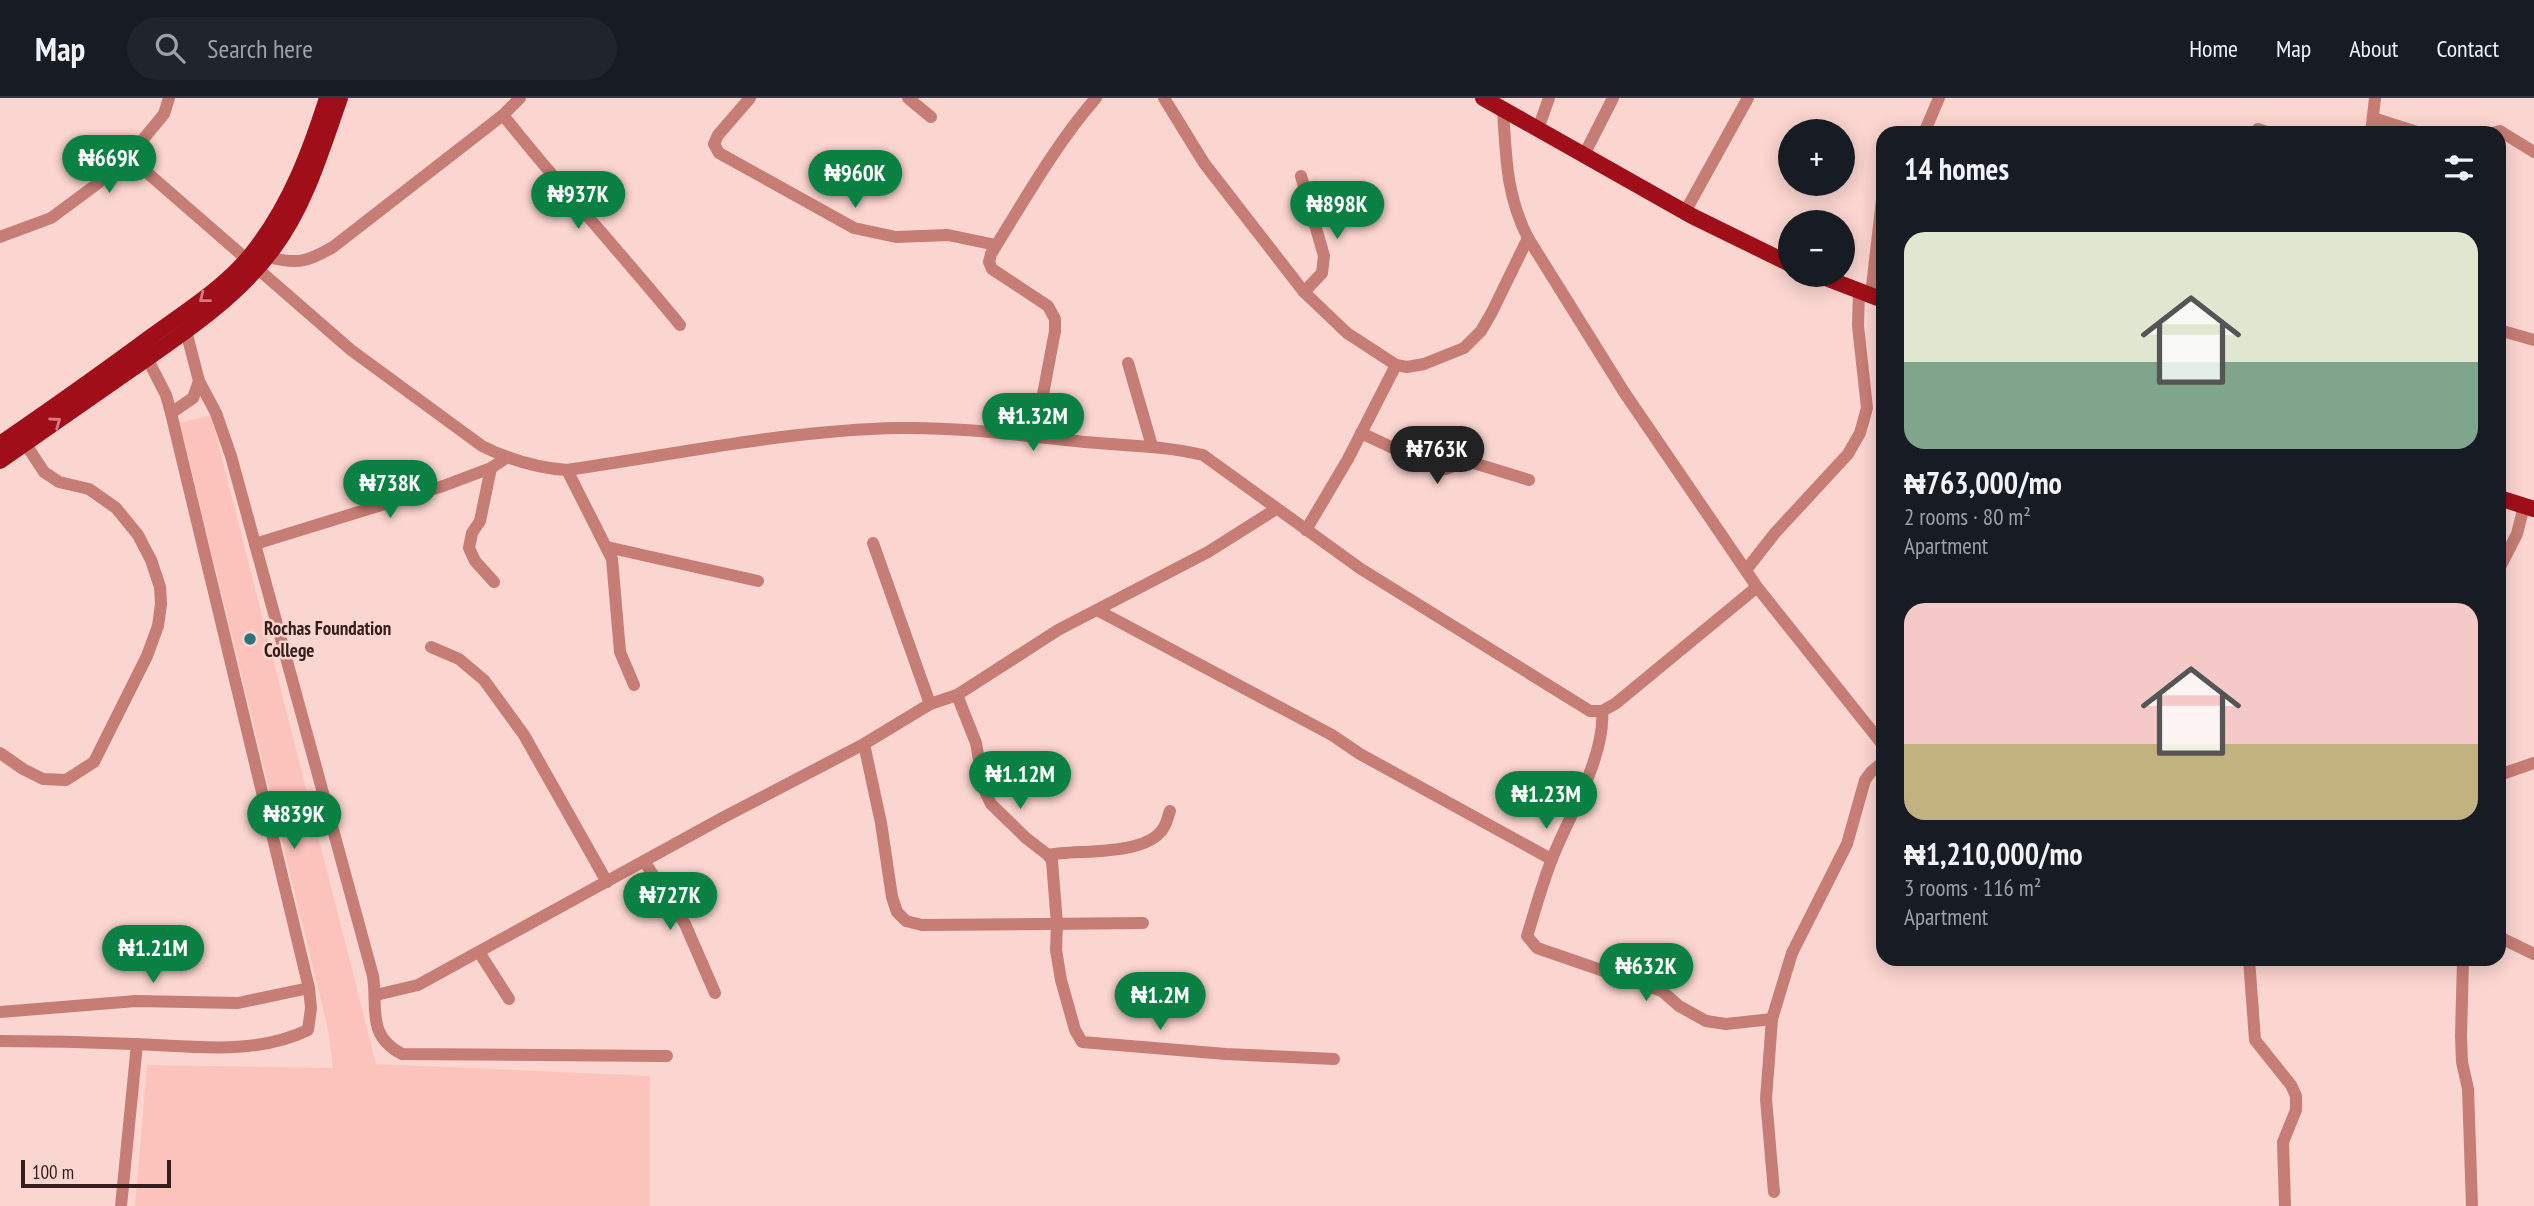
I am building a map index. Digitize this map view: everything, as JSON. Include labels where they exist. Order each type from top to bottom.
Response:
[{"type":"main road","points":[[0,444],[195,306],[231,277],[257,262],[299,175],[327,98]]},
{"type":"main road","points":[[0,461],[225,301],[293,217],[308,186],[340,98]]},
{"type":"main road","points":[[1483,98],[1685,212],[1778,258]]},
{"type":"main road","points":[[1850,287],[1871,295]]},
{"type":"main road","points":[[2506,500],[2529,508]]},
{"type":"street","points":[[0,237],[51,218],[97,184],[128,156],[164,114],[169,98]]},
{"type":"street","points":[[257,262],[293,263],[312,259],[333,247],[503,115],[520,98]]},
{"type":"street","points":[[750,98],[718,135],[714,144],[719,153],[854,228],[896,237],[948,235],[996,245]]},
{"type":"street","points":[[908,98],[931,117]]},
{"type":"street","points":[[1035,437],[1055,319],[1048,306],[992,269],[989,262],[996,245],[1096,98]]},
{"type":"street","points":[[1164,98],[1204,163],[1304,292],[1347,333],[1396,365],[1407,367],[1424,364],[1464,348],[1481,331],[1528,238]]},
{"type":"street","points":[[1538,129],[1549,98]]},
{"type":"street","points":[[1584,155],[1613,98]]},
{"type":"street","points":[[1685,212],[1748,98]]},
{"type":"street","points":[[1927,126],[1939,98]]},
{"type":"street","points":[[2372,126],[2375,98]]},
{"type":"street","points":[[1503,109],[1508,179],[1516,215],[1528,238],[1624,392],[1757,587],[1876,736]]},
{"type":"street","points":[[503,115],[565,192],[625,257],[680,325]]},
{"type":"street","points":[[2374,118],[2399,126]]},
{"type":"street","points":[[2506,135],[2534,152]]},
{"type":"street","points":[[128,156],[257,262],[351,350],[482,446],[506,458],[538,468],[567,470],[750,439],[901,428],[992,432],[1173,448],[1203,455],[1229,471],[1276,509],[1361,569],[1590,711],[1602,711],[1615,704],[1757,587]]},
{"type":"street","points":[[1301,176],[1324,256],[1322,273],[1304,292]]},
{"type":"street","points":[[1746,570],[1775,533],[1848,454],[1860,433],[1867,408],[1858,326],[1871,295],[1876,252]]},
{"type":"street","points":[[186,331],[199,381],[216,413],[231,456],[373,976],[376,995],[373,1011],[381,1036],[390,1047],[402,1054],[667,1056]]},
{"type":"street","points":[[2506,332],[2534,340]]},
{"type":"street","points":[[0,1041],[254,1046],[288,1040],[308,1030],[311,1008],[309,988],[171,413],[166,396],[147,358]]},
{"type":"street","points":[[1128,363],[1152,446]]},
{"type":"street","points":[[1306,530],[1396,365]]},
{"type":"street","points":[[171,413],[193,398],[199,381]]},
{"type":"street","points":[[1361,433],[1438,469],[1445,470],[1467,461],[1529,480]]},
{"type":"street","points":[[0,753],[43,779],[66,780],[94,762],[147,656],[158,626],[161,604],[160,586],[138,535],[116,509],[89,489],[59,482],[44,472],[25,443]]},
{"type":"street","points":[[255,544],[443,486],[491,468],[506,458]]},
{"type":"street","points":[[491,468],[480,521],[472,533],[469,548],[475,561],[494,582]]},
{"type":"street","points":[[567,470],[607,548],[615,583],[620,652],[634,685]]},
{"type":"street","points":[[2506,555],[2529,508]]},
{"type":"street","points":[[376,995],[418,985],[864,744],[930,704],[957,695],[1058,630],[1208,552],[1276,509]]},
{"type":"street","points":[[873,543],[930,704]]},
{"type":"street","points":[[607,548],[758,581]]},
{"type":"street","points":[[1097,610],[1332,735],[1360,754],[1551,859]]},
{"type":"street","points":[[431,647],[459,659],[484,680],[524,735],[607,882]]},
{"type":"street","points":[[957,695],[976,743],[984,789],[991,804],[1048,855],[1053,866],[1056,950],[1060,980],[1075,1030],[1083,1042],[1212,1053],[1334,1059]]},
{"type":"street","points":[[1602,711],[1603,725],[1594,757],[1572,816],[1551,859],[1527,936],[1533,946],[1662,991],[1679,1006],[1706,1021],[1726,1024],[1772,1019]]},
{"type":"street","points":[[864,744],[881,822],[892,897],[897,912],[906,921],[922,925],[1143,923]]},
{"type":"street","points":[[2506,773],[2534,763]]},
{"type":"street","points":[[1774,1192],[1766,1099],[1772,1019],[1792,953],[1847,844],[1865,780],[1876,768]]},
{"type":"street","points":[[1048,855],[1132,848],[1144,844],[1163,830],[1170,811]]},
{"type":"street","points":[[644,861],[685,925],[715,993]]},
{"type":"street","points":[[2506,940],[2534,954]]},
{"type":"street","points":[[480,951],[509,999]]},
{"type":"street","points":[[2250,966],[2255,1041],[2291,1085],[2296,1096],[2296,1110],[2283,1142],[2286,1206]]},
{"type":"street","points":[[2463,966],[2461,1036],[2462,1062],[2468,1089],[2472,1206]]},
{"type":"street","points":[[0,1012],[136,1001],[238,1003],[309,988]]},
{"type":"street","points":[[121,1206],[138,1044]]},
{"type":"shaded area","name":"Rochas Foundation College","points":[[211,415],[376,1064],[650,1076],[650,1206],[135,1206],[147,1065],[333,1068],[328,1029],[180,423]]},
{"type":"place","name":"Rochas Foundation College","points":[[250,639]]}]
